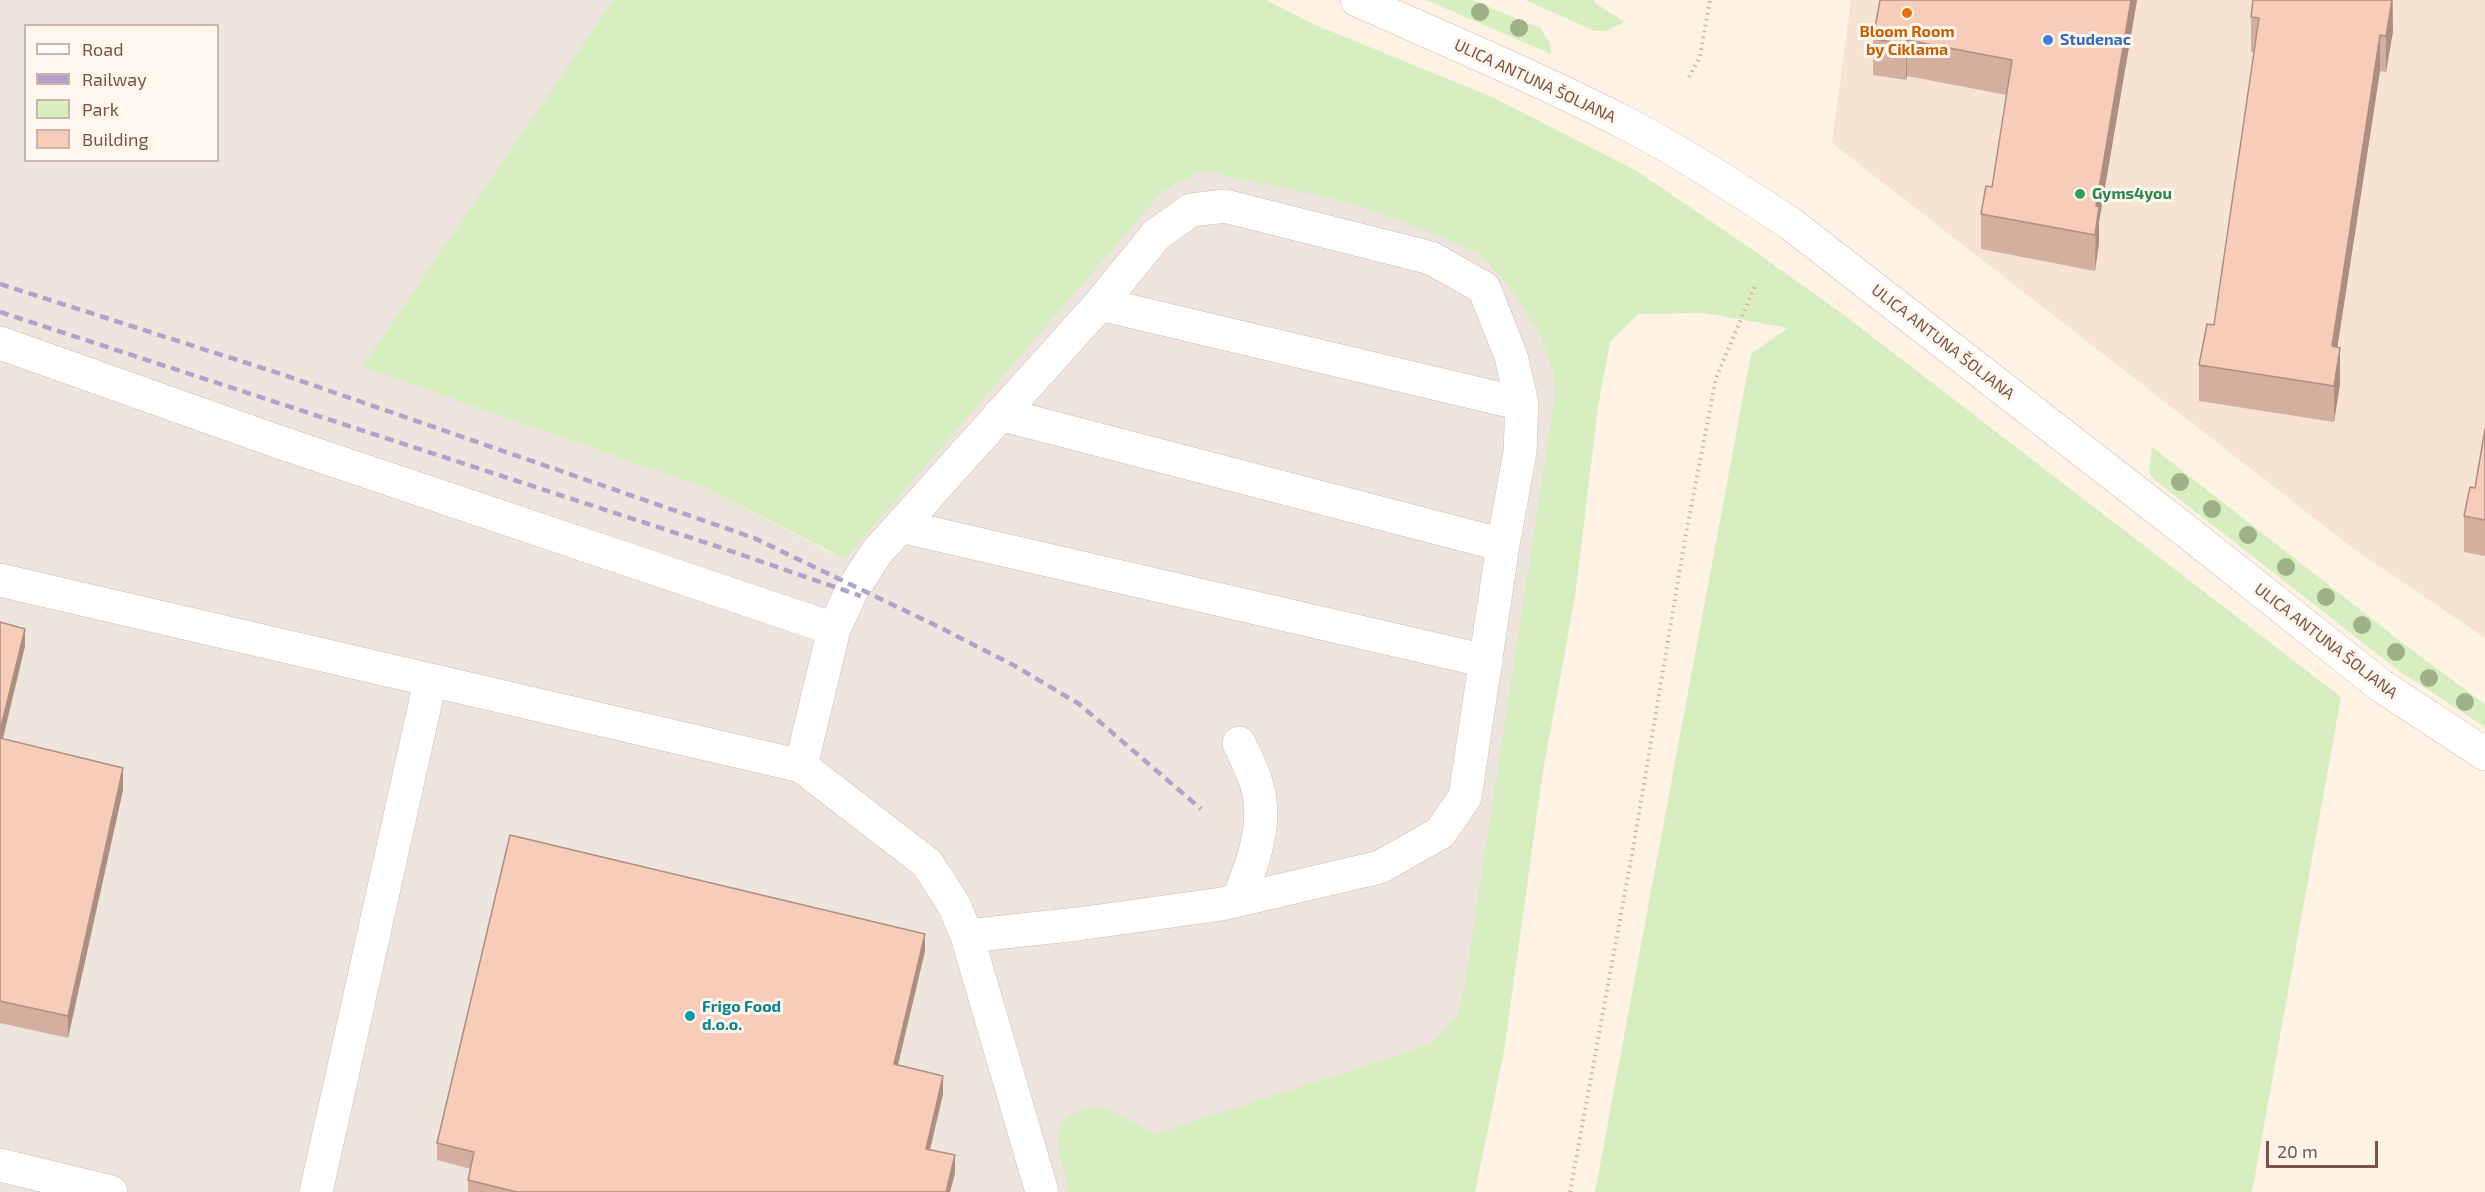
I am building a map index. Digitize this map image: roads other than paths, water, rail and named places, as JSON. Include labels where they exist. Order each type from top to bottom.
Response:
[{"type":"street","name":"ULICA ANTUNA ŠOLJANA","points":[[1357,0],[1551,86],[1634,128],[1731,185],[1791,224],[2190,534],[2380,685],[2485,754]]},
{"type":"street","points":[[801,766],[834,629],[855,585],[877,552],[1100,304],[1156,235],[1191,210],[1225,206],[1431,258],[1484,288],[1510,356],[1522,404],[1520,452],[1503,544],[1465,797],[1440,833],[1380,867],[1222,904],[1078,924],[967,936]]},
{"type":"street","points":[[1100,304],[1522,404]]},
{"type":"street","points":[[0,343],[279,442],[834,629]]},
{"type":"street","points":[[1000,414],[1503,544]]},
{"type":"street","points":[[900,526],[1486,661]]},
{"type":"street","points":[[0,580],[430,682],[801,766],[927,862],[954,905],[967,936],[1042,1192]]},
{"type":"street","points":[[316,1192],[430,682]]},
{"type":"street","points":[[1238,900],[1255,858],[1262,815],[1257,783],[1239,743]]},
{"type":"street","points":[[0,1165],[111,1192]]},
{"type":"railway","points":[[0,284],[278,373],[754,538],[939,627],[1015,666],[1079,704],[1201,809]]},
{"type":"railway","points":[[0,312],[719,547],[861,596]]},
{"type":"place","name":"Bloom Room by Ciklama","points":[[1907,13]]},
{"type":"place","name":"Studenac","points":[[2048,40]]},
{"type":"place","name":"Gyms4you","points":[[2080,194]]},
{"type":"place","name":"Frigo Food d.o.o.","points":[[690,1016]]}]
